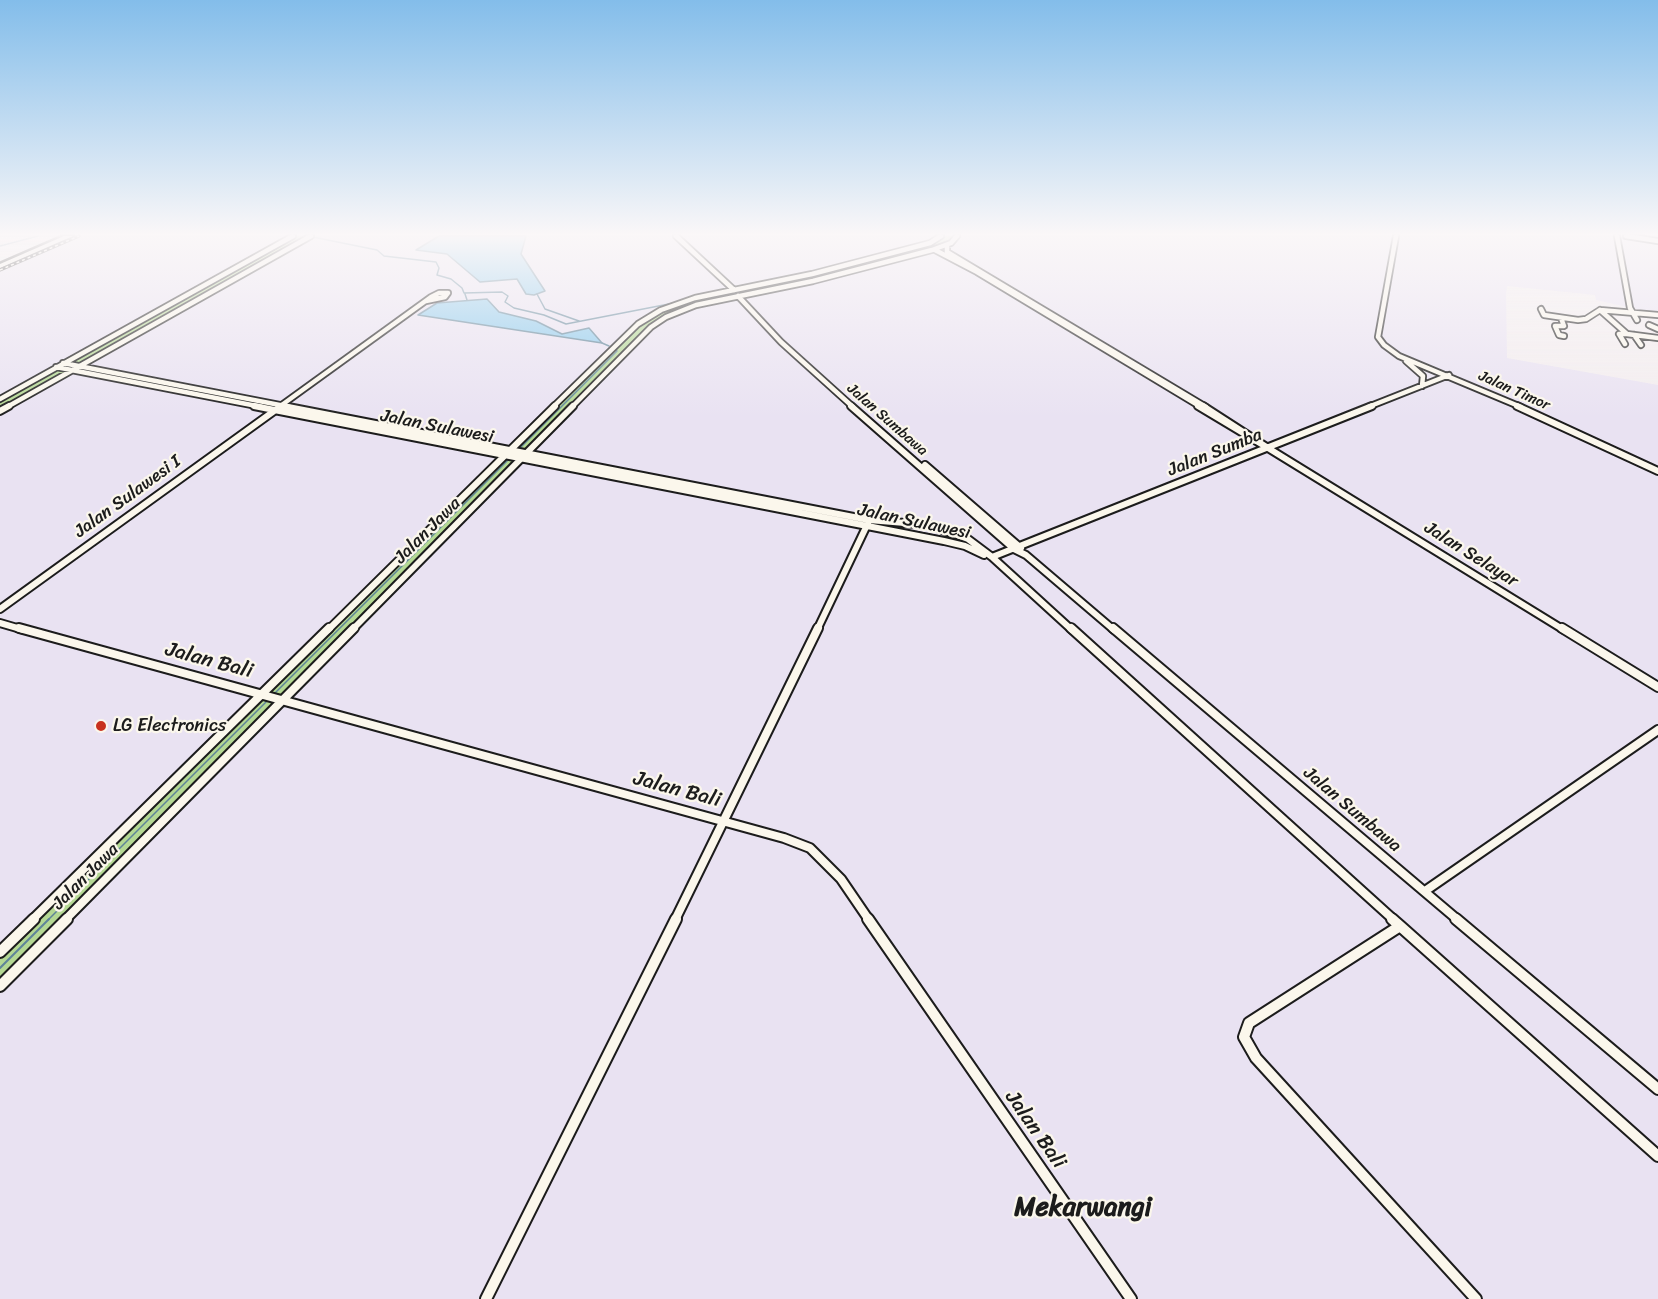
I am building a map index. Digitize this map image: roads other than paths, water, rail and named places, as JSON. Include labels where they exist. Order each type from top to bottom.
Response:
[{"type":"street","points":[[0,399],[184,297]]},
{"type":"street","points":[[0,411],[201,297]]},
{"type":"street","name":"Jalan Jawa","points":[[0,952],[264,695],[613,346],[638,324],[676,303],[704,297]]},
{"type":"street","name":"Jalan Jawa","points":[[0,986],[280,699],[651,327],[688,308],[737,297]]},
{"type":"street","name":"Jalan Sumbawa","points":[[741,297],[877,427],[1658,1089]]},
{"type":"street","name":"Jalan Selayar","points":[[1018,297],[1658,687]]},
{"type":"street","name":"Jalan Timor","points":[[1385,297],[1378,337],[1399,356],[1449,375],[1658,471]]},
{"type":"street","points":[[1630,297],[1637,320]]},
{"type":"street","name":"Jalan Sulawesi I","points":[[0,609],[426,301]]},
{"type":"street","points":[[1541,309],[1544,315],[1561,318],[1586,319],[1600,310],[1658,315]]},
{"type":"street","points":[[1600,310],[1627,334]]},
{"type":"street","points":[[1561,318],[1564,326],[1555,326],[1559,335],[1564,336]]},
{"type":"street","points":[[638,324],[651,327]]},
{"type":"street","points":[[1625,344],[1619,334],[1634,335],[1645,330],[1656,334],[1657,345]]},
{"type":"street","points":[[1634,335],[1641,345]]},
{"type":"street","points":[[613,346],[630,348]]},
{"type":"street","points":[[1399,356],[1420,373],[1424,379],[1422,386]]},
{"type":"street","name":"Jalan Sulawesi","points":[[63,363],[277,408]]},
{"type":"street","name":"Jalan Sulawesi","points":[[57,367],[868,523],[965,546],[994,560]]},
{"type":"street","name":"Jalan Sumba","points":[[994,560],[1017,547],[1449,375]]},
{"type":"street","points":[[486,1299],[725,821],[868,523]]},
{"type":"street","name":"Jalan Sulawesi","points":[[868,523],[929,525],[956,532],[994,560]]},
{"type":"street","points":[[927,537],[934,532],[929,525]]},
{"type":"street","points":[[994,560],[1658,1156]]},
{"type":"street","name":"Jalan Bali","points":[[0,623],[725,821],[810,848],[842,879],[1131,1299]]},
{"type":"street","points":[[1425,891],[1658,730]]},
{"type":"street","points":[[1400,926],[1249,1023],[1244,1037],[1256,1058],[1476,1299]]},
{"type":"water","points":[[487,299],[499,312],[536,321],[562,334],[589,328],[602,343],[418,315],[437,303]]},
{"type":"waterway","points":[[508,297],[505,302],[514,308],[544,315],[566,324],[674,303]]},
{"type":"waterway","points":[[538,297],[545,309],[579,321]]},
{"type":"waterway","points":[[602,343],[609,346]]},
{"type":"waterway","points":[[520,448],[617,351],[616,349]]},
{"type":"waterway","points":[[274,694],[510,458]]},
{"type":"waterway","points":[[0,968],[268,700]]},
{"type":"place","name":"LG Electronics","points":[[101,726]]},
{"type":"district","name":"Mekarwangi","points":[[1083,1208]]}]
